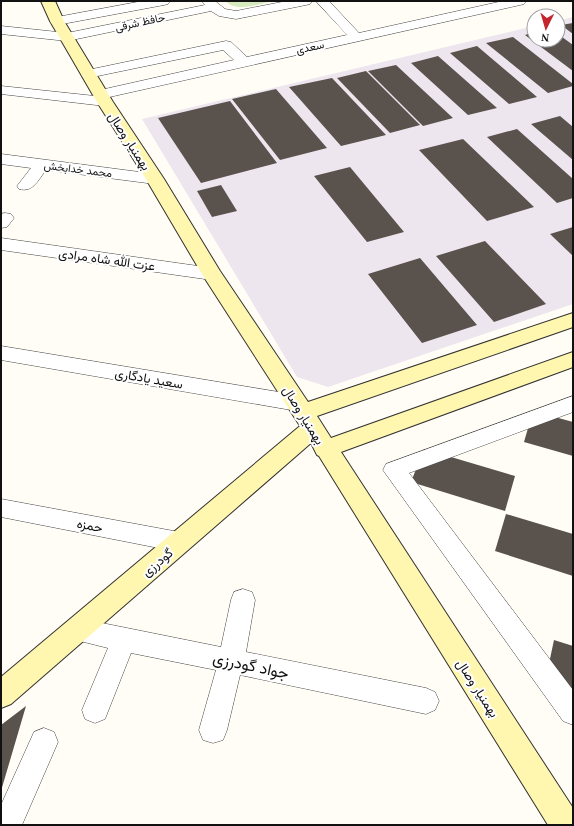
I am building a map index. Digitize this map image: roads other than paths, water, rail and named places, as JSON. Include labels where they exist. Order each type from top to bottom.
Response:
[{"type":"main road","name":"بهمنیار وصال","points":[[48,1],[88,74],[155,179],[212,274],[566,825]]},
{"type":"main road","points":[[304,415],[573,320]]},
{"type":"main road","points":[[325,449],[573,359]]},
{"type":"main road","name":"گودرزی","points":[[1,695],[179,542],[304,415]]},
{"type":"street","name":"حافظ شرقی","points":[[62,29],[164,1]]},
{"type":"street","points":[[211,4],[220,12],[228,15],[236,15],[306,1]]},
{"type":"street","points":[[322,1],[356,37]]},
{"type":"street","name":"سعدی","points":[[1,90],[103,98],[244,62],[520,1]]},
{"type":"street","name":"حافظ شرقی","points":[[62,29],[211,4]]},
{"type":"street","points":[[1,30],[62,29]]},
{"type":"street","points":[[88,74],[226,45],[244,62]]},
{"type":"street","name":"محمد خدابخش","points":[[1,159],[42,164],[120,182],[155,179]]},
{"type":"street","points":[[25,186],[42,164]]},
{"type":"street","name":"عزت الله شاه مرادی","points":[[1,244],[212,274]]},
{"type":"street","name":"سعید یادگاری","points":[[1,353],[304,415]]},
{"type":"street","points":[[573,404],[394,470],[573,712]]},
{"type":"street","name":"حمزه","points":[[1,508],[179,542]]},
{"type":"street","points":[[213,730],[243,600]]},
{"type":"street","name":"جواد گودرزی","points":[[77,630],[426,701]]},
{"type":"street","points":[[95,710],[124,639]]},
{"type":"street","points":[[7,825],[44,742]]}]
